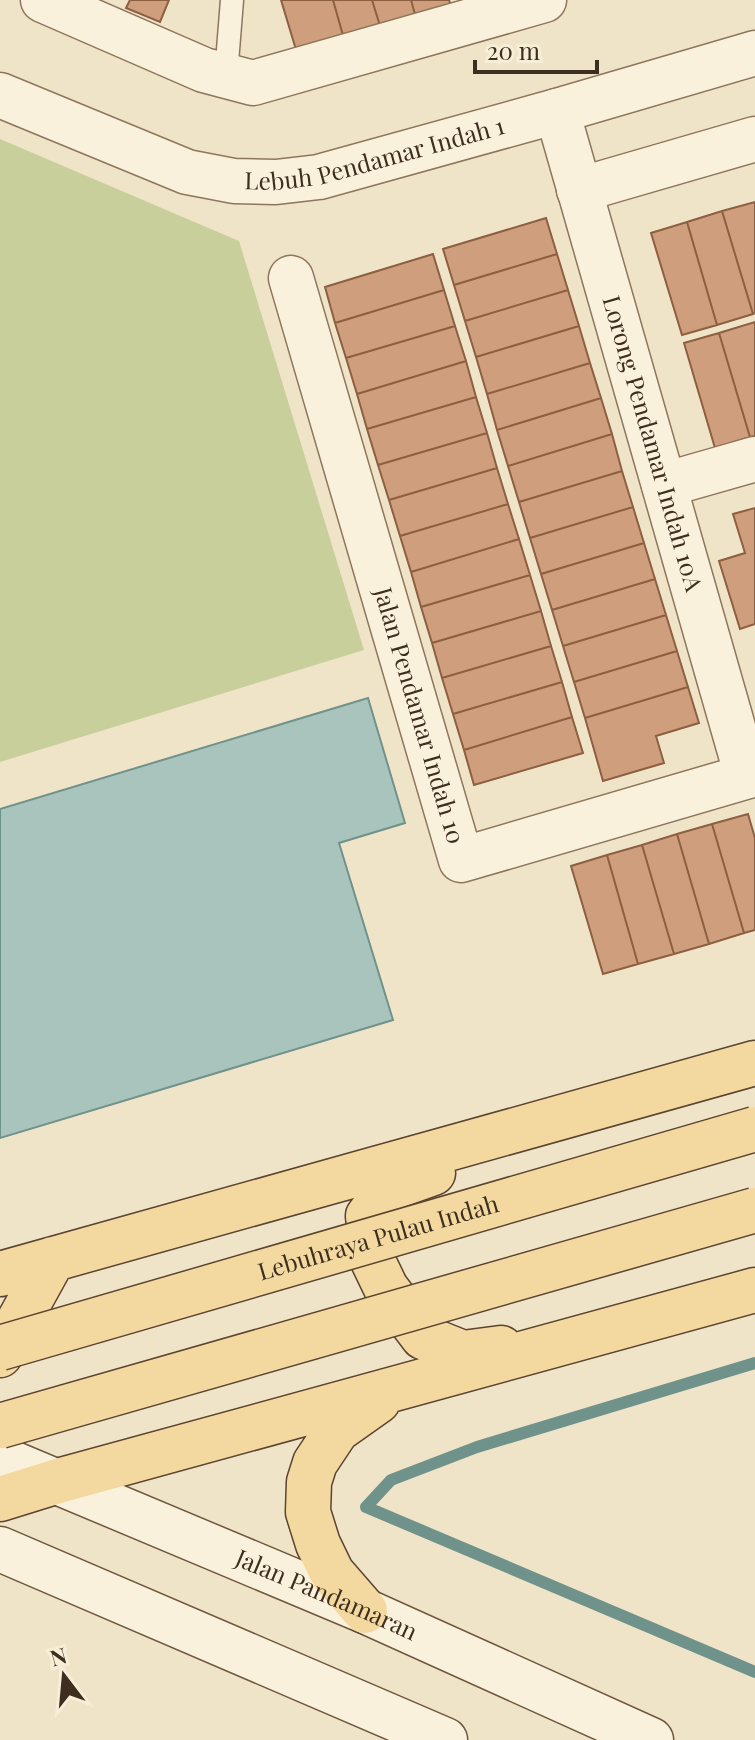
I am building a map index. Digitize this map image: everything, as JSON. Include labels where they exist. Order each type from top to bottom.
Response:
[{"type":"main road","points":[[0,1274],[755,1063]]},
{"type":"main road","points":[[538,1125],[475,1157],[388,1189],[368,1216],[373,1261],[386,1288],[423,1337],[463,1353],[590,1336]]},
{"type":"main road","name":"Lebuhraya Pulau Indah","points":[[0,1348],[755,1129]]},
{"type":"main road","points":[[0,1252],[282,1194]]},
{"type":"main road","points":[[0,1426],[755,1210]]},
{"type":"main road","points":[[0,1355],[53,1259]]},
{"type":"main road","points":[[0,1499],[755,1290]]},
{"type":"main road","points":[[365,1611],[332,1573],[318,1544],[308,1512],[309,1482],[315,1463],[337,1430],[393,1390]]},
{"type":"street","points":[[43,0],[204,70],[253,83],[544,0]]},
{"type":"street","name":"Lebuh Pendamar Indah 1","points":[[0,95],[187,172],[234,181],[276,182],[319,177],[755,53]]},
{"type":"street","name":"Lorong Pendamar Indah 10A","points":[[557,111],[751,775]]},
{"type":"street","points":[[579,190],[755,139]]},
{"type":"street","name":"Jalan Pendamar Indah 10","points":[[291,278],[461,860],[751,775]]},
{"type":"street","points":[[664,485],[755,459]]},
{"type":"street","name":"Jalan Pandamaran","points":[[0,1458],[365,1611],[651,1740]]},
{"type":"street","points":[[0,1549],[445,1740]]},
{"type":"lane","points":[[226,75],[232,0]]},
{"type":"green space","points":[[0,139],[239,241],[364,650],[0,762]]},
{"type":"water","points":[[368,698],[405,823],[339,843],[393,1020],[0,1138],[0,809]]},
{"type":"building","points":[[130,0],[169,0],[160,22],[126,8]]},
{"type":"building","points":[[281,0],[333,0],[344,39],[297,53]]},
{"type":"building","points":[[333,0],[372,0],[381,29],[344,39]]},
{"type":"building","points":[[372,0],[411,0],[416,18],[381,29]]},
{"type":"building","points":[[411,0],[449,0],[452,8],[416,18]]},
{"type":"building","points":[[755,202],[755,313],[753,314],[722,211]]},
{"type":"building","points":[[722,211],[753,314],[717,325],[687,222]]},
{"type":"building","points":[[546,218],[557,254],[454,285],[443,249]]},
{"type":"building","points":[[687,222],[717,325],[682,335],[651,233]]},
{"type":"building","points":[[433,254],[444,290],[335,323],[325,287]]},
{"type":"building","points":[[557,254],[568,290],[465,321],[454,285]]},
{"type":"building","points":[[444,290],[455,326],[346,358],[335,323]]},
{"type":"building","points":[[568,290],[579,326],[476,357],[465,321]]},
{"type":"building","points":[[755,322],[755,436],[750,437],[719,333]]},
{"type":"building","points":[[455,326],[466,361],[357,394],[346,358]]},
{"type":"building","points":[[579,326],[590,363],[487,394],[476,357]]},
{"type":"building","points":[[719,333],[750,437],[715,448],[684,343]]},
{"type":"building","points":[[466,361],[476,397],[367,429],[357,394]]},
{"type":"building","points":[[590,363],[601,398],[497,430],[487,394]]},
{"type":"building","points":[[476,397],[487,433],[378,465],[367,429]]},
{"type":"building","points":[[601,398],[612,434],[508,466],[497,430]]},
{"type":"building","points":[[487,433],[497,468],[389,500],[378,465]]},
{"type":"building","points":[[612,434],[622,471],[519,502],[508,466]]},
{"type":"building","points":[[497,468],[508,504],[400,536],[389,500]]},
{"type":"building","points":[[622,471],[633,507],[530,538],[519,502]]},
{"type":"building","points":[[508,504],[519,539],[411,572],[400,536]]},
{"type":"building","points":[[633,507],[644,543],[541,574],[530,538]]},
{"type":"building","points":[[755,508],[755,624],[740,629],[719,561],[745,553],[733,514]]},
{"type":"building","points":[[519,539],[530,575],[421,607],[411,572]]},
{"type":"building","points":[[644,543],[655,579],[552,610],[541,574]]},
{"type":"building","points":[[530,575],[541,611],[432,643],[421,607]]},
{"type":"building","points":[[655,579],[666,615],[563,646],[552,610]]},
{"type":"building","points":[[541,611],[551,646],[442,678],[432,643]]},
{"type":"building","points":[[666,615],[677,651],[574,682],[563,646]]},
{"type":"building","points":[[551,646],[562,682],[453,714],[442,678]]},
{"type":"building","points":[[677,651],[688,687],[585,718],[574,682]]},
{"type":"building","points":[[562,682],[572,717],[464,750],[453,714]]},
{"type":"building","points":[[688,687],[699,723],[656,736],[664,763],[603,781],[585,718]]},
{"type":"building","points":[[572,717],[583,753],[474,785],[464,750]]},
{"type":"building","points":[[748,814],[755,838],[755,930],[744,933],[712,824]]},
{"type":"building","points":[[712,824],[744,933],[709,944],[677,834]]},
{"type":"building","points":[[677,834],[709,944],[674,954],[642,845]]},
{"type":"building","points":[[642,845],[674,954],[638,964],[607,855]]},
{"type":"building","points":[[607,855],[638,964],[603,974],[571,866]]},
{"type":"waterway","points":[[755,1363],[477,1447],[391,1480],[366,1507],[755,1672]]}]
